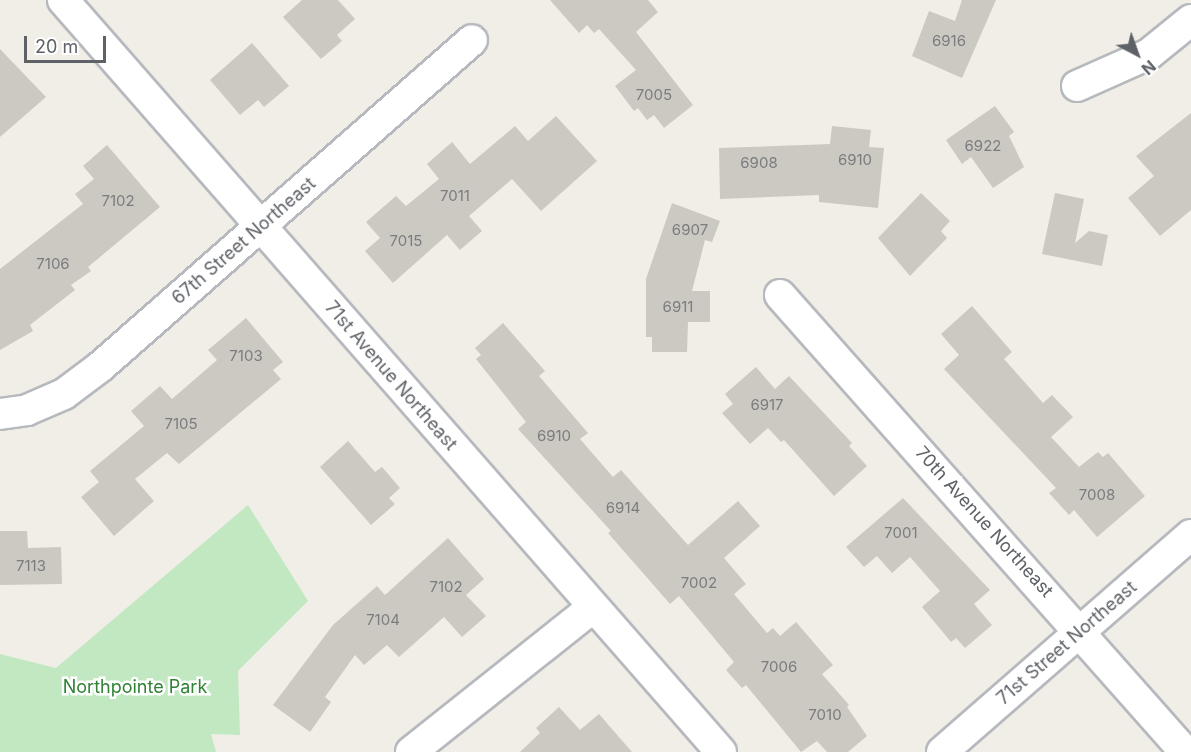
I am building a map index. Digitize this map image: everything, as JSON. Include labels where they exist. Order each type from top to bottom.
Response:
[{"type":"street","name":"71st Avenue Northeast","points":[[63,0],[720,752]]},
{"type":"street","points":[[1077,86],[1149,54],[1191,20]]},
{"type":"street","name":"67th Street Northeast","points":[[0,414],[27,410],[64,394],[260,227],[472,40]]},
{"type":"street","name":"70th Avenue Northeast","points":[[780,295],[1082,630],[1185,752]]},
{"type":"street","name":"71st Street Northeast","points":[[942,752],[1191,535]]},
{"type":"street","points":[[411,752],[594,607]]},
{"type":"green space","name":"Northpointe Park","points":[[248,505],[308,601],[238,671],[240,735],[211,734],[216,752],[0,752],[0,654],[56,668]]},
{"type":"building","points":[[302,0],[338,0],[355,19],[337,35],[342,41],[321,59],[283,17]]},
{"type":"building","points":[[550,0],[648,0],[658,12],[636,32],[693,105],[664,128],[654,115],[647,120],[638,108],[634,111],[615,86],[636,70],[599,29],[594,33],[587,25],[579,33]]},
{"type":"building","points":[[962,0],[996,0],[962,78],[912,56],[929,11],[955,21]]},
{"type":"building","points":[[252,43],[289,86],[264,107],[258,100],[240,115],[210,80]]},
{"type":"building","points":[[0,49],[46,97],[0,137]]},
{"type":"building","points":[[995,106],[1014,132],[1009,136],[1024,167],[993,188],[971,157],[962,164],[946,140]]},
{"type":"building","points":[[1191,113],[1191,210],[1160,236],[1128,198],[1154,176],[1136,156]]},
{"type":"building","points":[[556,116],[597,161],[541,211],[512,179],[469,216],[482,231],[460,250],[447,235],[393,283],[365,251],[380,238],[366,222],[396,196],[406,206],[439,179],[427,164],[452,142],[470,164],[515,126],[528,141]]},
{"type":"building","points":[[832,126],[871,130],[869,147],[884,148],[878,208],[819,202],[819,195],[720,199],[719,148],[830,144]]},
{"type":"building","points":[[107,145],[160,207],[88,267],[91,271],[71,285],[75,290],[30,325],[33,331],[0,350],[0,269],[83,204],[75,194],[94,179],[83,166]]},
{"type":"building","points":[[921,193],[950,221],[941,231],[947,238],[910,276],[878,238]]},
{"type":"building","points":[[1055,193],[1084,199],[1075,243],[1089,231],[1108,235],[1102,266],[1042,254]]},
{"type":"building","points":[[672,203],[720,221],[712,242],[705,240],[692,291],[710,291],[710,322],[688,322],[687,352],[652,352],[652,337],[646,337],[646,279]]},
{"type":"building","points":[[972,306],[1012,352],[1004,359],[1043,403],[1052,395],[1073,417],[1051,437],[1079,467],[1098,452],[1103,457],[1108,453],[1145,496],[1097,537],[1074,510],[1069,515],[1049,493],[1056,488],[944,369],[959,355],[941,334]]},
{"type":"building","points":[[246,318],[283,362],[273,370],[281,379],[179,464],[167,453],[135,479],[154,501],[114,536],[81,497],[99,482],[90,471],[144,426],[131,411],[160,386],[172,399],[217,360],[208,350]]},
{"type":"building","points":[[503,323],[545,371],[539,376],[588,433],[580,439],[613,477],[621,470],[688,545],[738,501],[760,526],[724,558],[746,584],[734,594],[767,633],[773,628],[780,636],[796,622],[833,665],[822,674],[849,705],[847,707],[867,736],[848,752],[827,752],[817,741],[801,752],[746,685],[742,688],[726,670],[734,662],[679,596],[670,604],[608,533],[611,531],[518,429],[526,422],[476,359],[481,355],[475,348]]},
{"type":"building","points":[[756,367],[775,389],[789,376],[852,443],[849,446],[867,466],[834,496],[784,440],[781,442],[768,428],[750,444],[722,413],[733,404],[725,394]]},
{"type":"building","points":[[348,441],[375,472],[382,467],[400,488],[389,498],[395,504],[371,525],[320,467]]},
{"type":"building","points":[[903,498],[990,590],[974,604],[992,625],[965,648],[956,638],[951,642],[922,607],[940,591],[910,557],[892,573],[877,556],[864,567],[846,547]]},
{"type":"building","points":[[0,531],[27,531],[28,548],[61,547],[62,584],[0,585]]},
{"type":"building","points":[[448,538],[484,579],[466,595],[486,616],[462,637],[444,617],[399,657],[387,645],[364,665],[355,655],[325,697],[331,702],[310,732],[273,705],[333,625],[377,586],[385,595]]},
{"type":"building","points":[[559,707],[580,730],[599,714],[632,752],[520,752],[540,733],[536,728]]}]
